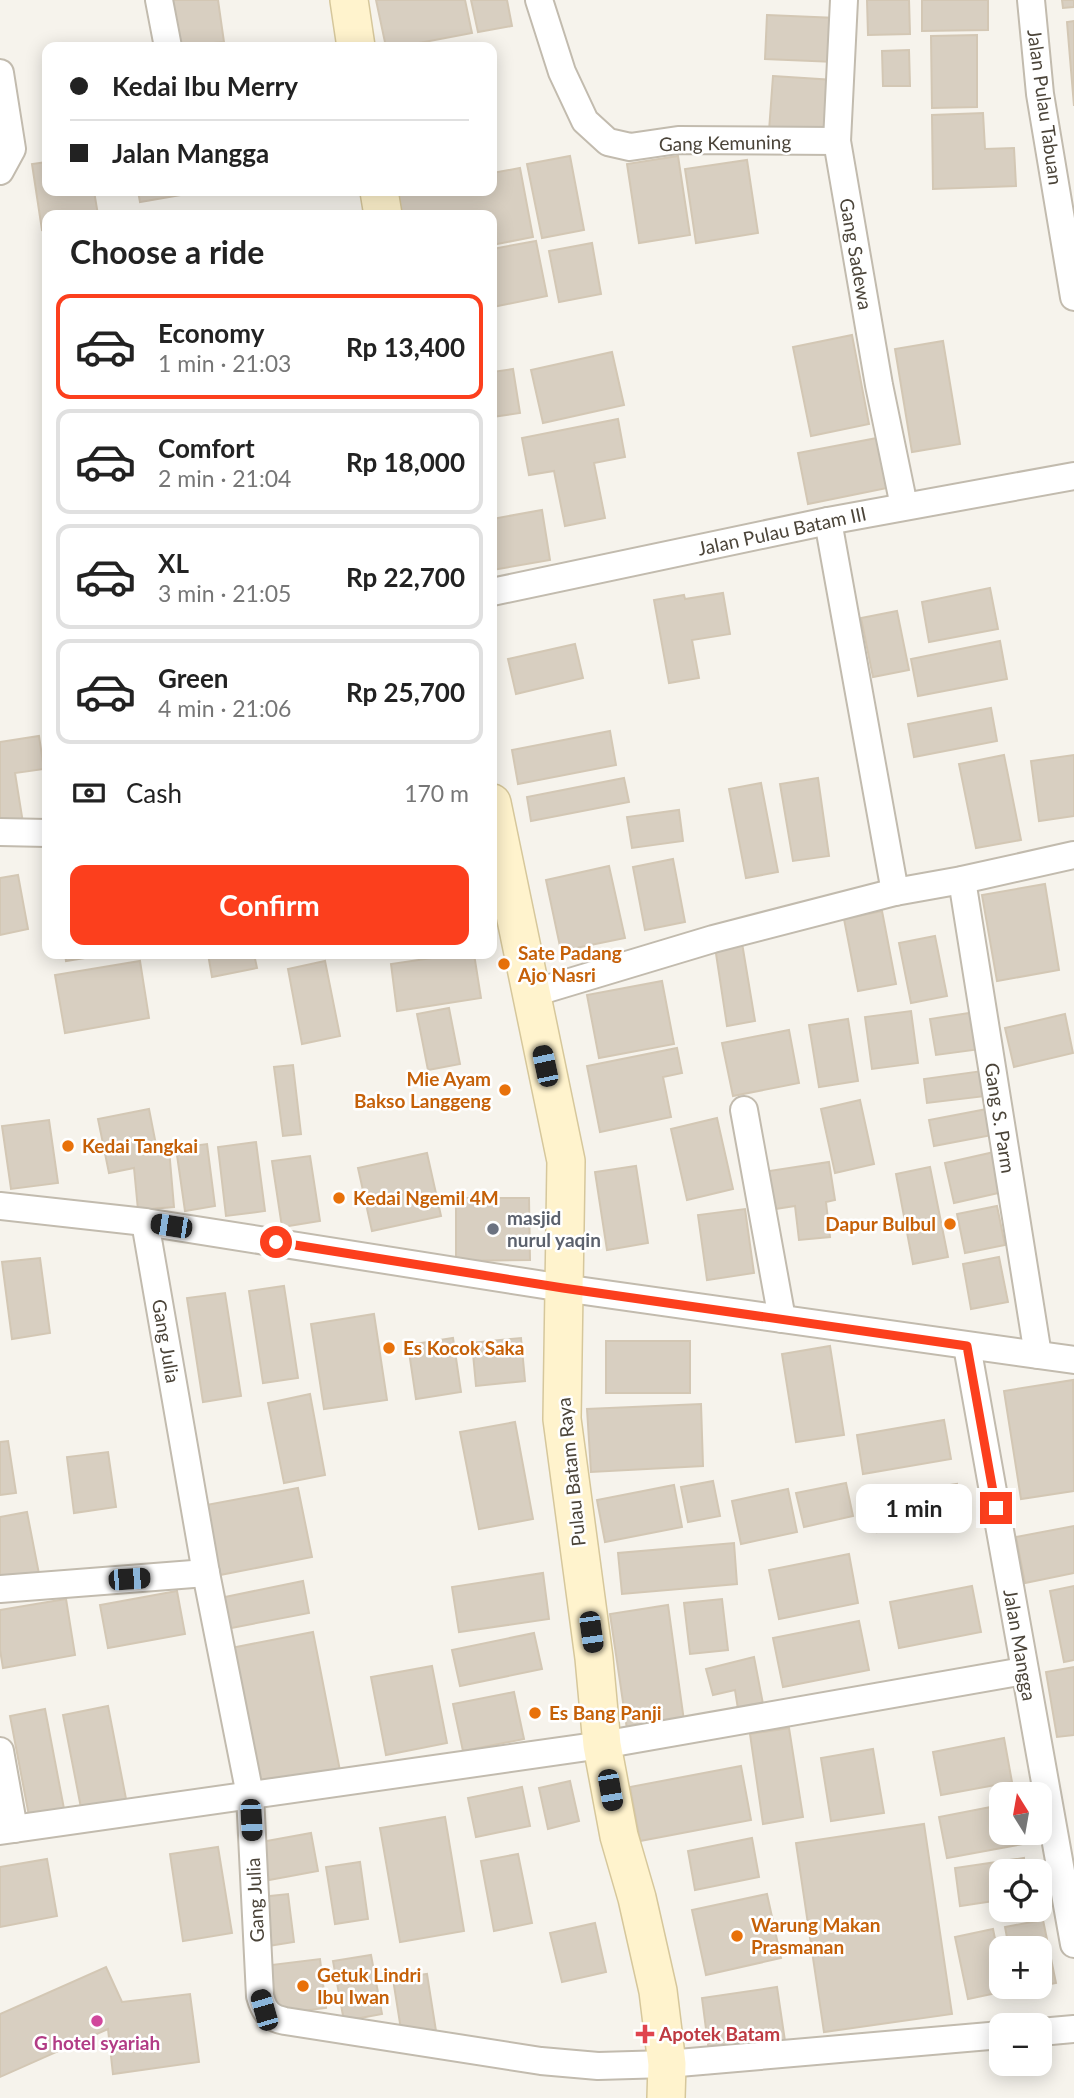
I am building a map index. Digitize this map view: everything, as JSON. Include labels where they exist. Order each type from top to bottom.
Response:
[{"type":"street","points":[[159,0],[168,42]]},
{"type":"street","points":[[349,0],[355,42]]},
{"type":"street","name":"Gang Kemuning","points":[[539,0],[562,72],[585,121],[608,142],[630,147],[678,140],[837,141]]},
{"type":"street","name":"Gang Sadewa","points":[[844,0],[837,141],[879,385],[904,506]]},
{"type":"street","name":"Jalan Pulau Tabuan","points":[[1031,0],[1040,94],[1074,296]]},
{"type":"street","points":[[0,73],[12,149],[0,171]]},
{"type":"street","name":"Jalan Pulau Batam III","points":[[497,591],[828,521],[1074,476]]},
{"type":"street","points":[[828,521],[895,892]]},
{"type":"street","points":[[0,832],[42,833]]},
{"type":"street","name":"Pulau Batam Raya","points":[[497,844],[566,1161],[562,1419],[594,1658],[602,1745],[619,1836],[637,1898],[658,1991],[667,2081]]},
{"type":"street","points":[[530,994],[713,939],[895,892],[1074,855]]},
{"type":"street","name":"Gang S. Parm","points":[[962,880],[1038,1355]]},
{"type":"street","points":[[744,1110],[782,1319]]},
{"type":"street","points":[[0,1206],[145,1222],[563,1288],[1074,1360]]},
{"type":"street","name":"Gang Julia","points":[[145,1222],[206,1573],[250,1795],[260,1996],[264,2010],[274,2019],[541,2060],[598,2066],[667,2081],[989,2037]]},
{"type":"street","name":"Jalan Mangga","points":[[967,1346],[1074,1944]]},
{"type":"street","points":[[0,1589],[206,1573]]},
{"type":"street","points":[[0,1751],[7,1830],[602,1745],[1024,1671]]},
{"type":"street","points":[[1052,2031],[1074,2029]]},
{"type":"building","points":[[165,0],[218,0],[224,42],[171,42]]},
{"type":"building","points":[[376,0],[465,0],[472,33],[424,42],[385,42]]},
{"type":"building","points":[[471,0],[507,0],[512,26],[478,32]]},
{"type":"building","points":[[867,0],[909,0],[910,34],[868,35]]},
{"type":"building","points":[[922,0],[988,0],[988,30],[922,31]]},
{"type":"building","points":[[1062,0],[1074,0],[1074,7],[1063,8]]},
{"type":"building","points":[[767,15],[837,18],[835,62],[765,59]]},
{"type":"building","points":[[1074,21],[1074,106],[1067,22]]},
{"type":"building","points":[[977,35],[977,107],[932,108],[931,36]]},
{"type":"building","points":[[909,50],[910,86],[883,86],[882,51]]},
{"type":"building","points":[[773,76],[834,80],[829,136],[769,131]]},
{"type":"building","points":[[983,113],[985,149],[1014,148],[1016,186],[933,189],[932,115]]},
{"type":"building","points":[[570,156],[584,230],[542,238],[527,164]]},
{"type":"building","points":[[678,156],[690,235],[639,243],[627,164]]},
{"type":"building","points":[[747,160],[758,233],[696,243],[685,169]]},
{"type":"building","points":[[42,163],[42,196],[95,196],[97,210],[42,210],[42,230],[32,164]]},
{"type":"building","points":[[520,168],[533,237],[497,244],[497,210],[401,210],[398,196],[497,196],[497,172]]},
{"type":"building","points":[[139,196],[175,196],[140,202]]},
{"type":"building","points":[[536,241],[547,296],[497,306],[497,248]]},
{"type":"building","points":[[592,243],[601,294],[559,302],[549,251]]},
{"type":"building","points":[[852,335],[869,424],[811,436],[793,347]]},
{"type":"building","points":[[943,341],[960,444],[912,452],[895,349]]},
{"type":"building","points":[[612,352],[624,405],[543,423],[531,370]]},
{"type":"building","points":[[513,369],[520,413],[497,416],[497,371]]},
{"type":"building","points":[[618,419],[625,457],[594,463],[605,518],[565,526],[554,471],[529,475],[522,438]]},
{"type":"building","points":[[877,438],[887,488],[808,504],[798,453]]},
{"type":"building","points":[[542,510],[550,560],[497,569],[497,518]]},
{"type":"building","points":[[990,588],[998,629],[929,642],[922,602]]},
{"type":"building","points":[[723,593],[730,634],[692,640],[699,678],[669,683],[654,600],[684,595],[685,599]]},
{"type":"building","points":[[897,611],[909,670],[873,677],[861,618]]},
{"type":"building","points":[[1000,641],[1007,679],[918,696],[911,659]]},
{"type":"building","points":[[575,644],[583,678],[516,694],[508,659]]},
{"type":"building","points":[[991,708],[997,741],[914,757],[908,724]]},
{"type":"building","points":[[610,731],[616,765],[518,784],[512,750]]},
{"type":"building","points":[[39,736],[42,769],[15,773],[23,823],[0,826],[0,742]]},
{"type":"building","points":[[1004,755],[1021,840],[976,848],[959,764]]},
{"type":"building","points":[[1074,755],[1074,816],[1039,821],[1031,761]]},
{"type":"building","points":[[624,778],[629,802],[531,821],[527,797]]},
{"type":"building","points":[[818,778],[829,856],[793,861],[780,784]]},
{"type":"building","points":[[761,783],[778,872],[746,878],[729,789]]},
{"type":"building","points":[[679,810],[683,841],[632,848],[627,817]]},
{"type":"building","points":[[673,859],[685,922],[645,930],[633,867]]},
{"type":"building","points":[[609,866],[625,938],[561,951],[546,880]]},
{"type":"building","points":[[18,875],[28,929],[0,935],[0,878]]},
{"type":"building","points":[[1045,884],[1059,970],[997,981],[982,895]]},
{"type":"building","points":[[882,911],[896,984],[858,991],[844,919]]},
{"type":"building","points":[[935,936],[947,996],[911,1003],[899,943]]},
{"type":"building","points":[[742,943],[755,1021],[727,1026],[715,947]]},
{"type":"building","points":[[209,959],[255,959],[257,968],[212,977]]},
{"type":"building","points":[[425,959],[475,959],[481,998],[397,1011],[391,964]]},
{"type":"building","points":[[140,961],[149,1018],[65,1033],[55,975]]},
{"type":"building","points":[[325,961],[340,1036],[302,1044],[288,969]]},
{"type":"building","points":[[662,981],[674,1044],[599,1058],[587,995]]},
{"type":"building","points":[[449,1008],[460,1064],[428,1070],[417,1014]]},
{"type":"building","points":[[911,1011],[918,1063],[872,1069],[865,1017]]},
{"type":"building","points":[[976,1012],[981,1049],[936,1055],[930,1019]]},
{"type":"building","points":[[1065,1014],[1073,1053],[1014,1067],[1005,1028]]},
{"type":"building","points":[[848,1019],[858,1081],[819,1087],[809,1025]]},
{"type":"building","points":[[789,1030],[799,1083],[733,1096],[722,1043]]},
{"type":"building","points":[[677,1048],[682,1073],[663,1077],[671,1117],[600,1132],[587,1066]]},
{"type":"building","points":[[293,1065],[301,1134],[283,1136],[274,1067]]},
{"type":"building","points":[[982,1071],[986,1096],[927,1103],[924,1079]]},
{"type":"building","points":[[860,1100],[874,1164],[835,1173],[821,1109]]},
{"type":"building","points":[[149,1109],[157,1150],[169,1149],[174,1207],[138,1210],[134,1168],[109,1173],[98,1119]]},
{"type":"building","points":[[987,1109],[992,1135],[934,1146],[929,1120]]},
{"type":"building","points":[[717,1118],[733,1189],[687,1200],[671,1129]]},
{"type":"building","points":[[49,1120],[58,1183],[11,1189],[2,1126]]},
{"type":"building","points":[[256,1142],[265,1211],[226,1216],[218,1147]]},
{"type":"building","points":[[207,1144],[215,1206],[185,1211],[176,1148]]},
{"type":"building","points":[[994,1152],[1003,1192],[954,1203],[945,1163]]},
{"type":"building","points":[[427,1153],[441,1216],[372,1231],[358,1168]]},
{"type":"building","points":[[310,1156],[320,1221],[282,1227],[272,1161]]},
{"type":"building","points":[[829,1162],[835,1200],[826,1202],[830,1237],[799,1240],[795,1206],[775,1209],[769,1171]]},
{"type":"building","points":[[636,1166],[648,1243],[607,1250],[595,1172]]},
{"type":"building","points":[[930,1167],[948,1257],[913,1264],[896,1174]]},
{"type":"building","name":"masjid nurul yaqin","points":[[456,1198],[529,1198],[530,1260],[456,1261]]},
{"type":"building","points":[[997,1206],[1005,1245],[965,1253],[957,1214]]},
{"type":"building","points":[[745,1209],[754,1273],[707,1280],[698,1215]]},
{"type":"building","points":[[999,1257],[1008,1302],[971,1309],[963,1264]]},
{"type":"building","points":[[40,1258],[50,1333],[12,1339],[2,1262]]},
{"type":"building","points":[[284,1286],[298,1378],[263,1383],[249,1291]]},
{"type":"building","points":[[225,1293],[241,1396],[203,1402],[187,1298]]},
{"type":"building","points":[[374,1314],[387,1400],[324,1409],[311,1324]]},
{"type":"building","points":[[453,1338],[461,1392],[416,1399],[408,1345]]},
{"type":"building","points":[[521,1338],[525,1381],[476,1386],[472,1343]]},
{"type":"building","points":[[606,1341],[690,1341],[690,1393],[606,1393]]},
{"type":"building","points":[[830,1346],[844,1435],[796,1442],[782,1354]]},
{"type":"building","points":[[1073,1380],[1074,1491],[1021,1499],[1004,1391]]},
{"type":"building","points":[[310,1394],[325,1475],[284,1483],[268,1403]]},
{"type":"building","points":[[701,1404],[703,1466],[591,1472],[587,1409]]},
{"type":"building","points":[[944,1420],[951,1459],[863,1474],[857,1435]]},
{"type":"building","points":[[515,1422],[533,1519],[479,1529],[460,1432]]},
{"type":"building","points":[[8,1441],[16,1493],[0,1495],[0,1442]]},
{"type":"building","points":[[108,1452],[116,1507],[74,1513],[67,1457]]},
{"type":"building","points":[[713,1481],[720,1516],[688,1522],[681,1487]]},
{"type":"building","points":[[846,1483],[853,1516],[804,1527],[796,1493]]},
{"type":"building","points":[[957,1484],[962,1520],[877,1532],[872,1497]]},
{"type":"building","points":[[674,1485],[682,1527],[605,1542],[597,1500]]},
{"type":"building","points":[[298,1488],[312,1557],[215,1576],[201,1506]]},
{"type":"building","points":[[788,1489],[797,1532],[741,1544],[732,1501]]},
{"type":"building","points":[[27,1512],[39,1574],[0,1582],[0,1517]]},
{"type":"building","points":[[1074,1526],[1074,1573],[1025,1583],[1016,1537]]},
{"type":"building","points":[[734,1543],[737,1584],[622,1594],[618,1553]]},
{"type":"building","points":[[849,1554],[858,1603],[779,1619],[769,1570]]},
{"type":"building","points":[[543,1573],[549,1619],[459,1632],[452,1587]]},
{"type":"building","points":[[303,1581],[309,1613],[226,1629],[220,1598]]},
{"type":"building","points":[[972,1586],[981,1632],[899,1648],[890,1602]]},
{"type":"building","points":[[1074,1586],[1074,1660],[1064,1662],[1050,1591]]},
{"type":"building","points":[[177,1591],[185,1634],[108,1648],[100,1605]]},
{"type":"building","points":[[66,1599],[75,1655],[3,1668],[0,1610]]},
{"type":"building","points":[[722,1599],[728,1650],[690,1654],[684,1603]]},
{"type":"building","points":[[668,1605],[684,1721],[627,1729],[610,1614]]},
{"type":"building","points":[[859,1621],[869,1670],[783,1687],[773,1638]]},
{"type":"building","points":[[313,1632],[341,1776],[259,1792],[231,1648]]},
{"type":"building","points":[[534,1633],[542,1669],[460,1686],[452,1650]]},
{"type":"building","points":[[754,1657],[763,1704],[738,1709],[735,1690],[713,1695],[706,1669]]},
{"type":"building","points":[[432,1666],[447,1743],[386,1755],[371,1677]]},
{"type":"building","points":[[1074,1667],[1074,1735],[1057,1737],[1046,1672]]},
{"type":"building","points":[[514,1692],[524,1739],[463,1751],[453,1704]]},
{"type":"building","points":[[108,1706],[127,1804],[82,1813],[63,1715]]},
{"type":"building","points":[[45,1709],[65,1814],[30,1821],[10,1716]]},
{"type":"building","points":[[789,1728],[803,1817],[763,1824],[750,1734]]},
{"type":"building","points":[[1004,1738],[1012,1782],[989,1782],[989,1786],[941,1795],[933,1752]]},
{"type":"building","points":[[873,1749],[884,1813],[831,1821],[821,1758]]},
{"type":"building","points":[[741,1766],[751,1820],[640,1841],[630,1787]]},
{"type":"building","points":[[570,1781],[579,1821],[548,1829],[539,1788]]},
{"type":"building","points":[[522,1787],[530,1826],[476,1837],[468,1798]]},
{"type":"building","points":[[989,1807],[989,1845],[1018,1845],[947,1858],[939,1817]]},
{"type":"building","points":[[445,1817],[464,1931],[400,1942],[380,1828]]},
{"type":"building","points":[[924,1824],[952,2014],[824,2032],[796,1843]]},
{"type":"building","points":[[311,1833],[318,1871],[269,1880],[261,1842]]},
{"type":"building","points":[[752,1838],[759,1877],[695,1890],[688,1851]]},
{"type":"building","points":[[218,1847],[232,1933],[183,1941],[170,1854]]},
{"type":"building","points":[[518,1854],[532,1923],[494,1931],[481,1861]]},
{"type":"building","points":[[47,1859],[57,1916],[0,1927],[0,1867]]},
{"type":"building","points":[[360,1862],[368,1919],[335,1924],[326,1867]]},
{"type":"building","points":[[989,1863],[989,1902],[960,1906],[955,1868]]},
{"type":"building","points":[[288,1894],[294,1942],[268,1946],[261,1897]]},
{"type":"building","points":[[767,1894],[781,1958],[706,1975],[692,1910]]},
{"type":"building","points":[[1043,1922],[1046,1936],[1007,1936],[1005,1927]]},
{"type":"building","points":[[595,1923],[606,1972],[562,1982],[550,1933]]},
{"type":"building","points":[[993,1929],[994,1936],[989,1936],[989,1995],[968,1999],[955,1937]]},
{"type":"building","points":[[371,1955],[382,2014],[344,2021],[333,1961]]},
{"type":"building","points":[[320,1959],[326,2008],[277,2014],[271,1965]]},
{"type":"building","points":[[1052,1964],[1056,1983],[1052,1984]]},
{"type":"building","name":"G hotel syariah","points":[[106,1967],[122,2002],[190,1994],[199,2062],[113,2074],[108,2029],[0,2077],[0,2014]]},
{"type":"building","points":[[427,1974],[436,2031],[402,2036],[393,1979]]},
{"type":"building","points":[[777,1987],[785,2041],[709,2052],[702,1998]]},
{"type":"place","name":"Sate Padang Ajo Nasri","points":[[504,964]]},
{"type":"place","name":"Mie Ayam Bakso Langgeng","points":[[505,1090]]},
{"type":"place","name":"Kedai Tangkai","points":[[68,1146]]},
{"type":"place","name":"Kedai Ngemil 4M","points":[[339,1198]]},
{"type":"place","name":"Dapur Bulbul","points":[[950,1224]]},
{"type":"place","name":"masjid nurul yaqin","points":[[493,1229]]},
{"type":"place","name":"Es Kocok Saka","points":[[389,1348]]},
{"type":"place","name":"Es Bang Panji","points":[[535,1713]]},
{"type":"place","name":"Warung Makan Prasmanan","points":[[737,1936]]},
{"type":"place","name":"Getuk Lindri Ibu Iwan","points":[[303,1986]]},
{"type":"place","name":"G hotel syariah","points":[[97,2021]]},
{"type":"place","name":"Apotek Batam","points":[[645,2034]]},
{"type":"route","points":[[276,1242],[563,1288],[967,1346],[996,1508]]}]
